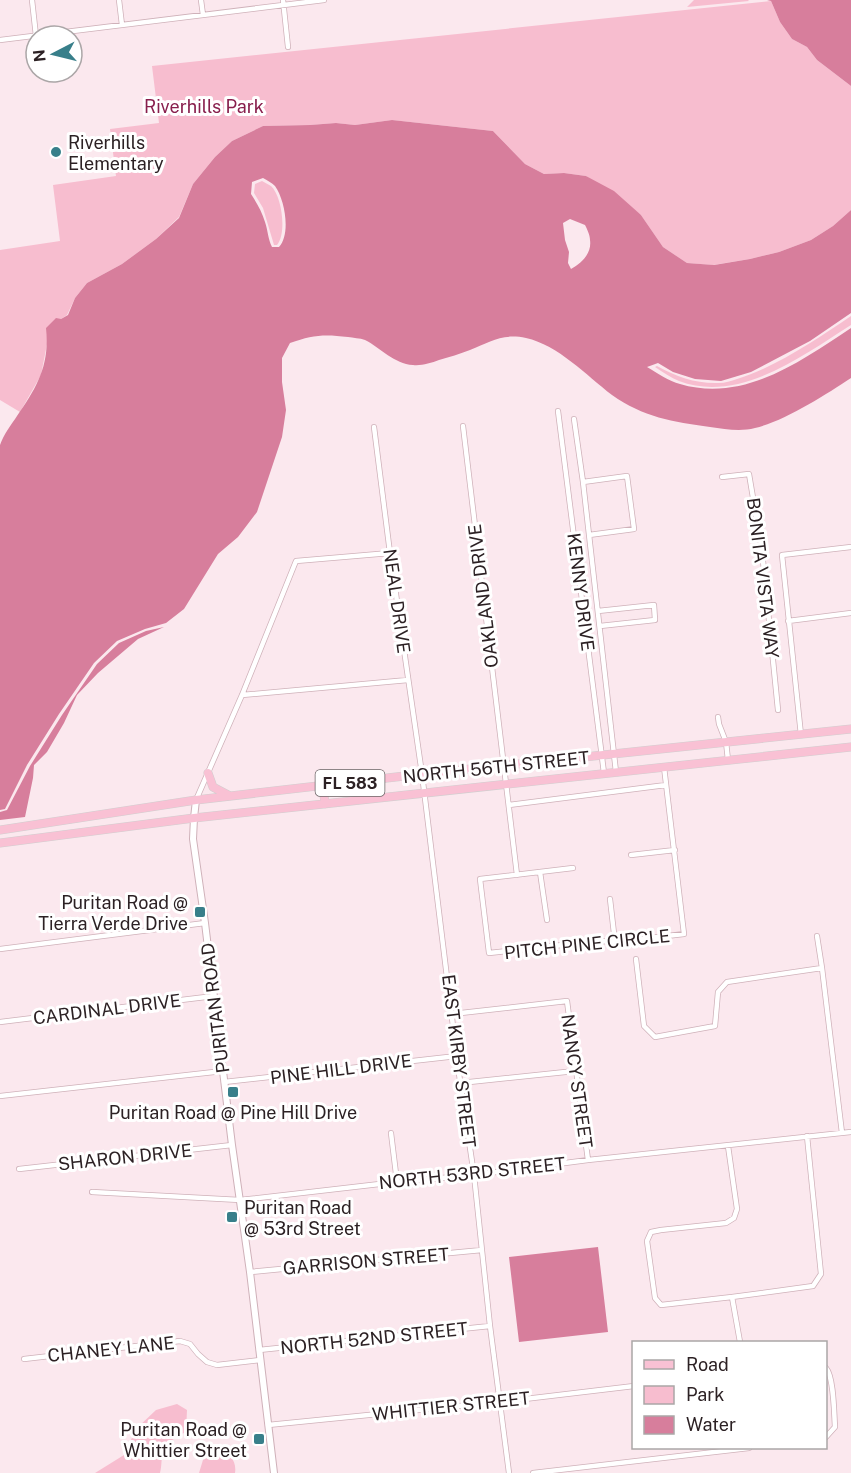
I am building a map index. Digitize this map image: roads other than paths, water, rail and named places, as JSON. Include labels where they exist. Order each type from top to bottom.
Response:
[{"type":"main road","name":"NORTH 56TH STREET","points":[[0,830],[196,800],[851,729]]},
{"type":"main road","name":"NORTH 56TH STREET","points":[[0,843],[424,792],[851,747]]},
{"type":"main road","points":[[208,772],[213,787],[231,796]]},
{"type":"main road","points":[[323,786],[326,804]]},
{"type":"main road","points":[[37,825],[38,838]]},
{"type":"street","points":[[32,0],[35,24]]},
{"type":"street","points":[[119,0],[122,25]]},
{"type":"street","points":[[201,0],[203,15]]},
{"type":"street","points":[[84,30],[283,3],[324,0]]},
{"type":"street","points":[[283,3],[288,47]]},
{"type":"street","points":[[0,40],[24,37]]},
{"type":"street","name":"KENNY DRIVE","points":[[558,411],[604,773]]},
{"type":"street","points":[[574,419],[616,772]]},
{"type":"street","name":"OAKLAND DRIVE","points":[[463,426],[506,783]]},
{"type":"street","name":"NEAL DRIVE","points":[[374,427],[422,774]]},
{"type":"street","name":"BONITA VISTA WAY","points":[[722,477],[749,474],[762,551],[778,710]]},
{"type":"street","points":[[583,482],[627,476],[634,530],[589,535]]},
{"type":"street","points":[[801,735],[782,555],[851,547]]},
{"type":"street","name":"PURITAN ROAD","points":[[274,1473],[193,839],[196,800],[242,695],[296,561],[390,554]]},
{"type":"street","points":[[598,611],[654,605],[655,620],[600,626]]},
{"type":"street","points":[[788,621],[851,613]]},
{"type":"street","points":[[242,695],[408,680]]},
{"type":"street","points":[[718,717],[726,742],[728,760]]},
{"type":"street","name":"PITCH PINE CIRCLE","points":[[517,875],[480,879],[489,953],[684,934],[664,767]]},
{"type":"street","name":"EAST KIRBY STREET","points":[[422,774],[460,1083],[474,1175],[509,1473]]},
{"type":"street","points":[[506,783],[517,875],[573,868]]},
{"type":"street","points":[[509,805],[666,784]]},
{"type":"street","points":[[631,855],[675,850]]},
{"type":"street","points":[[540,872],[547,920]]},
{"type":"street","points":[[610,899],[615,942]]},
{"type":"street","points":[[0,949],[205,923]]},
{"type":"street","points":[[817,936],[842,1133]]},
{"type":"street","points":[[636,959],[644,1026],[655,1037],[715,1026],[718,992],[728,982],[822,968]]},
{"type":"street","name":"CARDINAL DRIVE","points":[[0,1022],[214,996]]},
{"type":"street","name":"NANCY STREET","points":[[452,1014],[567,1001],[588,1160]]},
{"type":"street","name":"PINE HILL DRIVE","points":[[224,1082],[457,1056]]},
{"type":"street","points":[[0,1096],[223,1071]]},
{"type":"street","points":[[460,1083],[575,1071]]},
{"type":"street","name":"NORTH 53RD STREET","points":[[92,1192],[240,1200],[851,1132]]},
{"type":"street","points":[[391,1133],[397,1182]]},
{"type":"street","points":[[728,1146],[737,1209],[734,1218],[726,1223],[651,1232],[647,1241],[655,1298],[661,1305],[813,1286],[821,1274],[807,1136]]},
{"type":"street","name":"SHARON DRIVE","points":[[19,1169],[232,1145]]},
{"type":"street","name":"GARRISON STREET","points":[[250,1272],[482,1250]]},
{"type":"street","points":[[732,1297],[740,1341]]},
{"type":"street","name":"NORTH 52ND STREET","points":[[259,1350],[490,1326]]},
{"type":"street","name":"CHANEY LANE","points":[[24,1359],[180,1341],[190,1344],[207,1362],[217,1365],[260,1360]]},
{"type":"street","points":[[827,1370],[833,1399],[835,1427],[827,1435]]},
{"type":"street","name":"WHITTIER STREET","points":[[268,1425],[632,1386]]},
{"type":"street","points":[[533,1473],[740,1449]]},
{"type":"water","points":[[767,0],[851,0],[851,86],[817,60],[807,47],[792,39],[780,22],[771,1]]},
{"type":"water","points":[[392,120],[493,131],[525,164],[544,174],[564,173],[586,176],[614,191],[641,215],[663,247],[687,263],[714,265],[779,252],[811,240],[833,226],[851,210],[851,313],[810,341],[751,372],[721,381],[695,379],[673,372],[658,363],[647,367],[680,384],[704,388],[727,388],[771,376],[851,328],[851,378],[779,420],[755,428],[732,430],[671,420],[635,409],[612,395],[560,354],[526,338],[503,337],[458,354],[416,365],[400,362],[359,338],[318,336],[290,343],[282,358],[282,382],[286,410],[282,437],[257,512],[238,537],[218,554],[184,609],[166,623],[117,641],[94,663],[27,765],[5,809],[0,810],[0,445],[31,395],[40,375],[46,353],[46,328],[56,318],[61,319],[68,315],[75,298],[87,283],[122,264],[156,239],[179,218],[193,184],[215,157],[232,141],[263,126],[336,123],[355,125]],"holes":[[[263,178],[275,186],[284,208],[285,234],[279,247],[272,247],[266,225],[251,194],[252,182]],[[570,219],[585,225],[590,236],[590,245],[585,257],[571,269],[568,263],[569,252],[563,223]]]},
{"type":"water","points":[[164,627],[138,639],[98,673],[77,695],[47,752],[34,765],[25,817],[0,820],[0,812],[7,810],[30,766],[97,664],[119,643],[146,631]]},
{"type":"water","points":[[598,1247],[608,1332],[519,1342],[509,1257]]},
{"type":"place","name":"Riverhills Elementary","points":[[56,152]]},
{"type":"place","name":"Puritan Road @ Tierra Verde Drive","points":[[200,912]]},
{"type":"place","name":"Puritan Road @ Pine Hill Drive","points":[[233,1092]]},
{"type":"place","name":"Puritan Road @ 53rd Street","points":[[232,1217]]},
{"type":"place","name":"Puritan Road @ Whittier Street","points":[[259,1439]]},
{"type":"park label","name":"Riverhills Park","points":[[204,106]]}]
